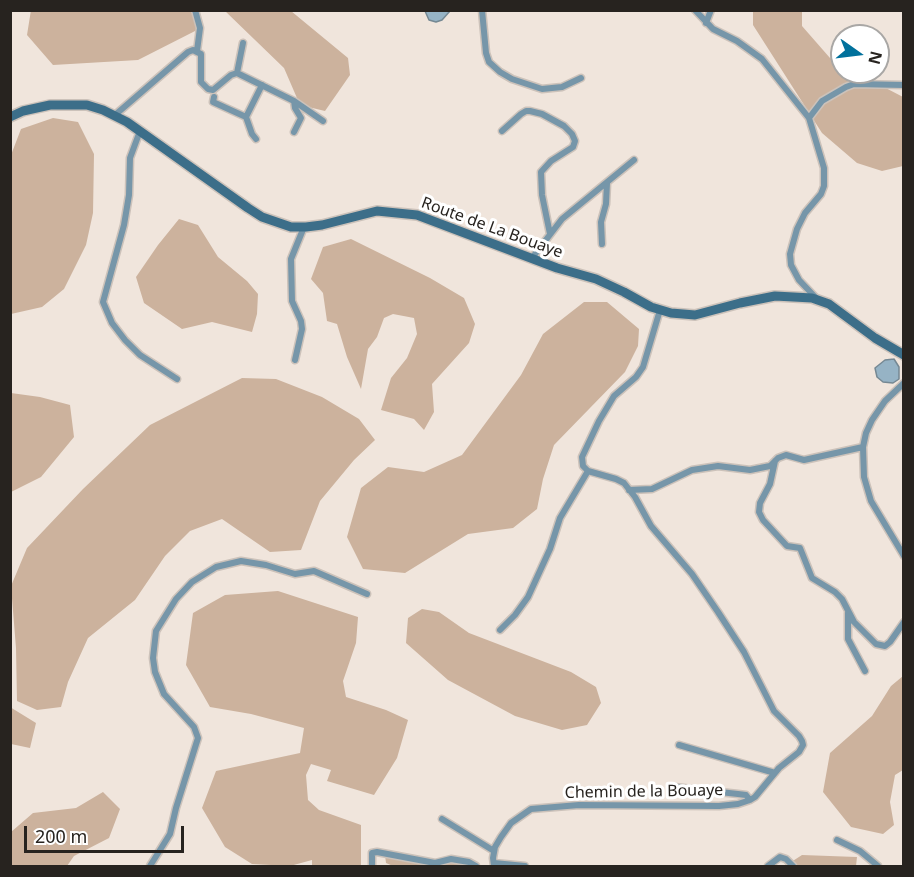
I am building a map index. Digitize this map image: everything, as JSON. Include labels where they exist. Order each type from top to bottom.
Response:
[{"type":"main road","name":"Route de La Bouaye","points":[[10,117],[23,111],[50,105],[72,104],[87,105],[115,115],[140,130],[248,208],[276,223],[291,227],[322,225],[377,211],[396,212],[427,219],[610,285],[660,310],[695,315],[775,296],[818,299],[829,304],[875,338],[903,355]]},
{"type":"street","points":[[195,10],[200,28],[197,51]]},
{"type":"street","points":[[482,10],[486,53],[489,62],[500,72],[512,79],[542,89],[562,87],[581,78]]},
{"type":"street","points":[[695,10],[713,29],[737,41],[762,59],[809,118],[824,168],[824,186],[821,194],[805,213],[797,229],[790,254],[799,280],[818,299]]},
{"type":"street","points":[[706,23],[711,10]]},
{"type":"street","points":[[237,73],[243,43]]},
{"type":"street","points":[[197,51],[201,54],[201,82],[208,89],[213,90],[231,75],[237,73],[294,101],[323,121]]},
{"type":"street","points":[[115,115],[188,52],[197,51]]},
{"type":"street","points":[[809,118],[822,101],[854,84],[903,85]]},
{"type":"street","points":[[256,139],[246,117],[262,85]]},
{"type":"street","points":[[214,97],[213,102],[246,117]]},
{"type":"street","points":[[294,101],[301,118],[294,132]]},
{"type":"street","points":[[502,131],[521,114],[530,111],[542,114],[564,126],[572,134],[575,141],[573,147],[551,161],[541,172],[542,195],[550,234]]},
{"type":"street","points":[[140,130],[130,158],[124,225],[102,302],[112,324],[125,340],[141,355],[177,379]]},
{"type":"street","points":[[532,258],[562,219],[634,160]]},
{"type":"street","points":[[602,244],[601,222],[606,204],[607,183]]},
{"type":"street","points":[[295,360],[302,329],[292,300],[291,259],[304,227]]},
{"type":"street","points":[[660,310],[643,367],[614,396],[589,441],[582,457],[583,466],[588,471],[616,478],[635,497],[651,526],[692,574],[744,652],[774,711],[802,741],[799,752],[750,800],[746,795],[674,787]]},
{"type":"street","points":[[903,383],[885,401],[872,420],[863,447],[864,477],[868,492],[875,510],[903,556]]},
{"type":"street","points":[[629,490],[652,489],[692,470],[718,466],[750,470],[770,466],[786,455],[804,460],[863,447]]},
{"type":"street","points":[[775,461],[771,484],[760,503],[759,512],[763,520],[787,546],[800,548],[812,578],[836,592],[854,622],[876,644],[881,646],[890,642],[903,622]]},
{"type":"street","points":[[500,630],[528,597],[550,549],[560,518],[588,471]]},
{"type":"street","points":[[150,867],[170,834],[198,738],[194,727],[164,694],[155,672],[153,658],[156,631],[176,599],[192,582],[216,567],[241,561],[266,565],[295,574],[314,571],[367,594]]},
{"type":"street","points":[[848,612],[846,631],[848,639],[851,649],[865,671]]},
{"type":"street","points":[[679,745],[775,773]]},
{"type":"street","name":"Chemin de la Bouaye","points":[[494,851],[511,823],[531,809],[596,805],[719,806],[750,800]]},
{"type":"street","points":[[442,819],[494,851],[494,865],[525,867]]},
{"type":"street","points":[[837,840],[860,851],[878,867]]},
{"type":"street","points":[[372,867],[372,853],[377,852],[435,863],[451,859],[469,862],[476,867]]},
{"type":"street","points":[[768,867],[780,857],[786,859],[793,867]]},
{"type":"shaded area","points":[[31,10],[193,11],[199,29],[138,60],[53,65],[27,35]]},
{"type":"shaded area","points":[[225,11],[291,11],[348,58],[350,75],[325,111],[300,105],[284,68]]},
{"type":"shaded area","points":[[753,11],[802,11],[802,26],[830,58],[830,84],[878,84],[903,97],[903,166],[882,171],[857,163],[822,133],[753,25]]},
{"type":"shaded area","points":[[53,118],[78,122],[94,154],[93,213],[86,245],[64,289],[42,307],[11,314],[11,155],[21,129]]},
{"type":"shaded area","points":[[179,219],[198,225],[218,257],[247,281],[258,294],[257,314],[252,332],[212,322],[182,329],[144,303],[136,277]]},
{"type":"shaded area","points":[[351,239],[430,278],[464,298],[475,324],[469,343],[432,384],[434,412],[424,430],[414,419],[381,410],[391,378],[407,358],[417,334],[414,318],[393,314],[384,318],[377,337],[368,349],[361,389],[347,357],[337,324],[327,321],[323,293],[311,279],[323,247]]},
{"type":"shaded area","points":[[584,302],[607,302],[639,329],[638,346],[625,372],[554,445],[543,479],[537,509],[513,528],[468,534],[405,573],[363,569],[347,537],[361,488],[388,467],[424,472],[462,455],[521,375],[543,334]]},
{"type":"shaded area","points":[[242,378],[276,379],[322,397],[359,419],[375,440],[354,460],[320,501],[301,550],[270,552],[222,519],[190,531],[165,556],[135,600],[88,638],[68,682],[61,707],[37,710],[17,701],[11,586],[27,548],[83,489],[150,425]]},
{"type":"shaded area","points":[[11,393],[40,397],[70,405],[74,437],[41,477],[11,492]]},
{"type":"shaded area","points":[[278,591],[358,617],[356,643],[343,681],[346,697],[408,720],[397,758],[374,795],[327,781],[331,770],[311,764],[306,775],[308,800],[319,810],[361,825],[361,866],[312,866],[312,860],[290,866],[252,864],[225,847],[202,808],[216,771],[300,753],[304,728],[251,714],[210,707],[186,665],[193,613],[225,595]]},
{"type":"shaded area","points":[[422,609],[439,612],[469,633],[571,672],[596,687],[601,703],[587,725],[562,730],[515,716],[448,680],[406,643],[408,618]]},
{"type":"shaded area","points":[[903,676],[903,770],[895,775],[890,802],[894,825],[883,834],[851,827],[823,792],[830,753],[872,716],[891,686]]},
{"type":"shaded area","points":[[10,707],[36,723],[30,748],[11,744]]},
{"type":"shaded area","points":[[103,792],[120,809],[109,838],[74,856],[67,866],[11,866],[11,832],[33,813],[76,808]]},
{"type":"shaded area","points":[[385,855],[421,863],[451,861],[462,863],[462,866],[393,866],[386,863]]},
{"type":"shaded area","points":[[802,855],[857,857],[856,866],[785,866]]},
{"type":"water","points":[[425,10],[450,11],[442,20],[436,22],[429,20]]},
{"type":"water","points":[[894,359],[899,367],[899,379],[893,383],[883,382],[877,377],[875,368],[885,360]]}]
